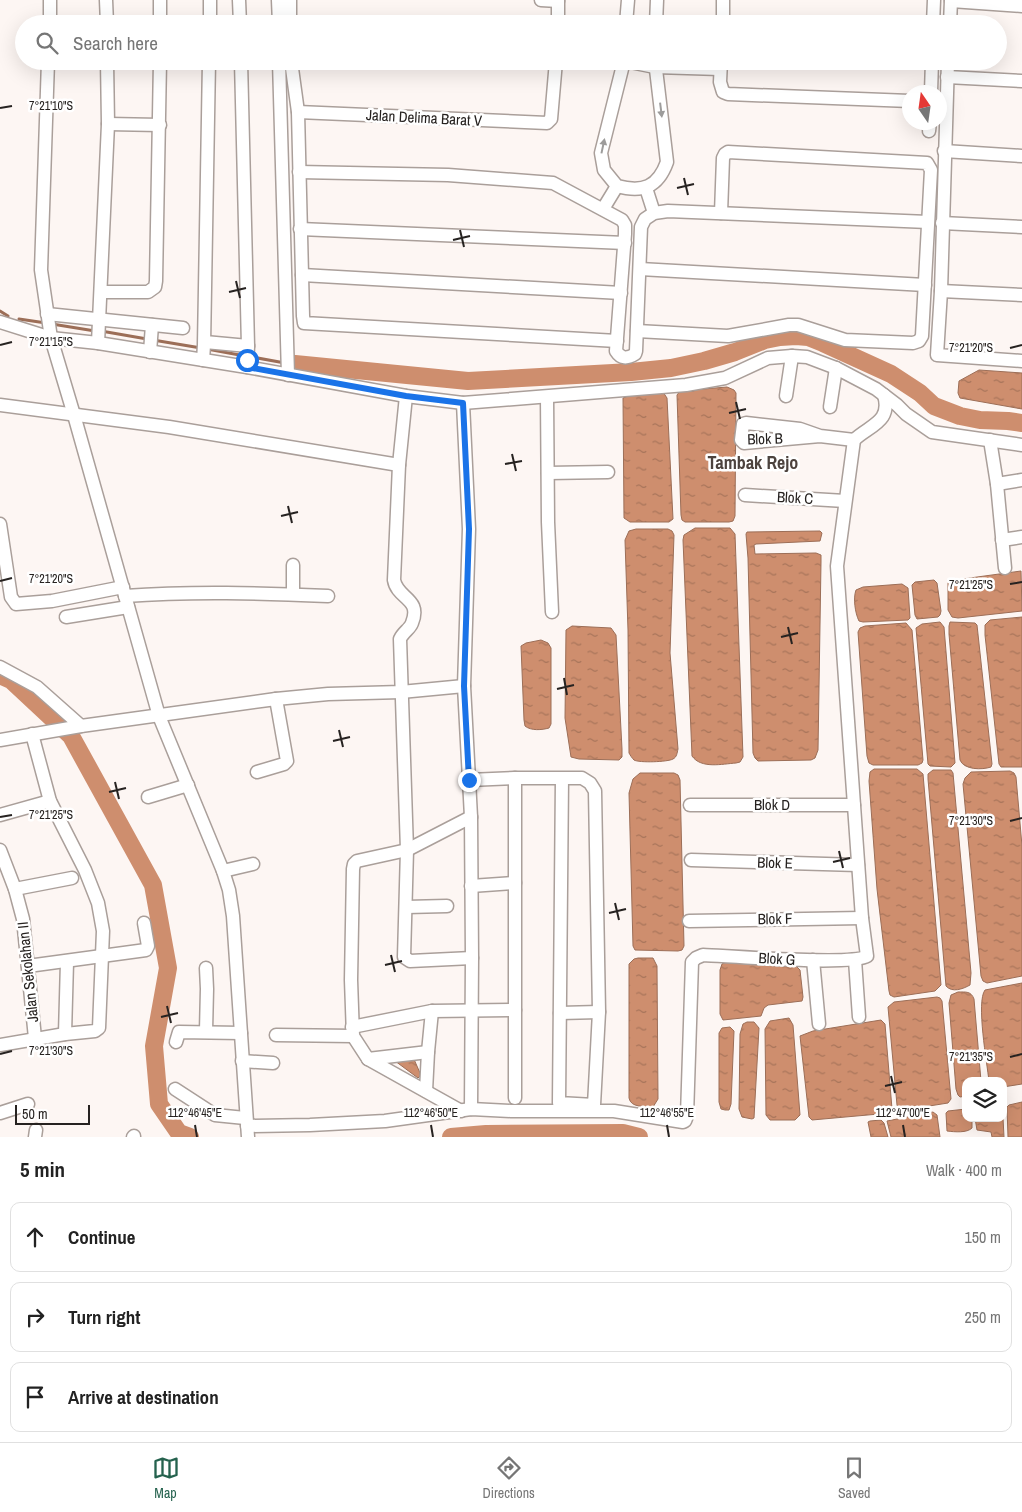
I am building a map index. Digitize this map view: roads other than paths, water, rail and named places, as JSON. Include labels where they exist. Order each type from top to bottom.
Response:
[{"type":"street","points":[[50,0],[50,15]]},
{"type":"street","points":[[106,0],[107,15]]},
{"type":"street","points":[[160,0],[160,15]]},
{"type":"street","points":[[210,0],[210,15]]},
{"type":"street","points":[[239,0],[240,15]]},
{"type":"street","points":[[278,0],[278,15]]},
{"type":"street","points":[[290,0],[290,15]]},
{"type":"street","points":[[541,0],[558,0],[558,15]]},
{"type":"street","points":[[627,15],[628,0]]},
{"type":"street","points":[[656,15],[657,0]]},
{"type":"street","points":[[723,0],[723,15]]},
{"type":"street","points":[[933,15],[934,0]]},
{"type":"street","points":[[950,15],[951,1],[1022,6]]},
{"type":"street","points":[[48,70],[41,270],[49,325],[159,716],[224,871],[229,890],[233,916],[247,1129]]},
{"type":"street","points":[[99,331],[108,124],[107,70]]},
{"type":"street","points":[[101,292],[148,292],[155,287],[160,70]]},
{"type":"street","points":[[204,350],[209,70]]},
{"type":"street","points":[[241,70],[247,356]]},
{"type":"street","points":[[280,70],[287,368]]},
{"type":"street","points":[[292,70],[298,112],[304,323],[617,341]]},
{"type":"street","name":"Jalan Delima Barat V","points":[[298,112],[547,123],[550,122],[555,70]]},
{"type":"street","points":[[622,70],[601,153],[604,170],[617,186],[633,190],[646,188],[655,182],[663,173],[667,162],[656,70]]},
{"type":"street","points":[[720,70],[720,82],[723,92],[728,94],[902,101]]},
{"type":"street","points":[[931,85],[932,70]]},
{"type":"street","points":[[948,70],[941,291],[937,355],[1022,361]]},
{"type":"street","points":[[948,77],[1022,81]]},
{"type":"street","points":[[108,124],[160,125]]},
{"type":"street","points":[[944,151],[1022,156]]},
{"type":"street","points":[[637,330],[728,336],[789,324],[798,325],[845,340],[913,343],[919,341],[922,336],[931,170],[927,164],[728,152],[724,154],[723,158],[721,213]]},
{"type":"street","points":[[299,172],[448,175],[552,183],[622,220],[625,243],[616,351],[619,356],[630,358],[636,351],[641,227],[645,219],[654,213],[668,211],[928,222]]},
{"type":"street","points":[[603,210],[617,186]]},
{"type":"street","points":[[646,188],[654,213]]},
{"type":"street","points":[[942,223],[1022,227]]},
{"type":"street","points":[[300,230],[625,243]]},
{"type":"street","points":[[640,269],[925,285]]},
{"type":"street","points":[[302,275],[620,293]]},
{"type":"street","points":[[941,291],[1022,295]]},
{"type":"street","points":[[0,322],[49,325],[151,338],[204,350],[247,356],[287,368],[406,396],[463,403],[699,383],[725,378],[768,358],[807,357],[836,368],[884,395],[898,405],[906,414],[932,432],[1022,445]]},
{"type":"street","points":[[49,325],[151,338],[183,328]]},
{"type":"street","points":[[204,350],[247,356]]},
{"type":"street","points":[[786,396],[792,356]]},
{"type":"street","points":[[830,407],[836,368]]},
{"type":"street","points":[[859,1017],[860,959],[867,953],[862,918],[837,566],[854,440],[877,423],[886,413],[887,404],[884,395]]},
{"type":"street","points":[[406,396],[399,464],[394,580],[398,590],[408,597],[415,611],[412,623],[400,639],[407,850],[404,957],[410,961],[472,958]]},
{"type":"street","points":[[547,397],[552,612]]},
{"type":"street","points":[[463,403],[469,529],[464,686],[471,817],[472,958],[466,1110]]},
{"type":"street","points":[[0,405],[168,426],[399,464]]},
{"type":"street","name":"Blok B","points":[[746,423],[800,429],[820,436],[744,443],[741,440],[742,424],[746,423]]},
{"type":"street","points":[[820,436],[854,440]]},
{"type":"street","points":[[990,440],[997,484],[1005,568]]},
{"type":"street","points":[[548,472],[608,472]]},
{"type":"street","points":[[997,484],[1022,480]]},
{"type":"street","name":"Blok C","points":[[745,495],[845,500]]},
{"type":"street","points":[[0,524],[11,597],[16,604],[160,593],[234,592],[328,596]]},
{"type":"street","points":[[1002,540],[1022,537]]},
{"type":"street","points":[[293,565],[293,594]]},
{"type":"street","points":[[66,616],[125,597]]},
{"type":"street","points":[[0,667],[37,687],[76,726]]},
{"type":"street","points":[[0,740],[76,726],[276,699],[328,694],[401,692],[464,686]]},
{"type":"street","points":[[257,772],[284,764],[287,761],[276,699]]},
{"type":"street","points":[[0,1044],[98,1030],[103,931],[98,903],[85,870],[50,802],[34,734]]},
{"type":"street","points":[[469,780],[515,778],[562,778],[582,778],[590,783],[595,791],[599,1012],[594,1105],[559,1103],[562,778]]},
{"type":"street","points":[[515,778],[515,1098]]},
{"type":"street","points":[[148,797],[188,785]]},
{"type":"street","points":[[0,815],[50,802]]},
{"type":"street","name":"Blok D","points":[[690,805],[854,805]]},
{"type":"street","points":[[466,1110],[426,1091],[368,1059],[353,1031],[352,980],[354,864],[407,850],[471,817]]},
{"type":"street","name":"Jalan Sekolahan II","points":[[0,850],[15,889],[24,927],[35,1038]]},
{"type":"street","name":"Blok E","points":[[691,860],[858,865]]},
{"type":"street","points":[[224,871],[253,864]]},
{"type":"street","points":[[15,889],[72,878]]},
{"type":"street","points":[[471,886],[515,883]]},
{"type":"street","points":[[406,907],[447,906]]},
{"type":"street","name":"Blok F","points":[[689,921],[862,918]]},
{"type":"street","points":[[28,966],[148,949],[144,923]]},
{"type":"street","name":"Blok G","points":[[466,1110],[614,1111],[685,1122],[687,1116],[692,962],[696,958],[703,955],[813,960],[860,959]]},
{"type":"street","points":[[813,960],[819,1024]]},
{"type":"street","points":[[65,1034],[66,962]]},
{"type":"street","points":[[206,968],[206,1031]]},
{"type":"street","points":[[276,1035],[353,1031],[432,1011],[515,1010]]},
{"type":"street","points":[[426,1091],[432,1011]]},
{"type":"street","points":[[560,1013],[599,1012]]},
{"type":"street","points":[[176,1042],[179,1032],[241,1033]]},
{"type":"street","points":[[368,1059],[428,1052]]},
{"type":"street","points":[[242,1061],[273,1064]]},
{"type":"street","points":[[176,1089],[215,1115],[247,1129],[385,1121],[466,1110]]},
{"type":"street","points":[[0,1114],[28,1104]]},
{"type":"water","points":[[979,370],[1022,373],[1022,409],[960,398],[958,393],[959,381]]},
{"type":"water","points":[[727,387],[736,393],[735,516],[733,521],[729,522],[685,522],[682,520],[681,515],[677,395],[680,391]]},
{"type":"water","points":[[663,392],[667,398],[673,519],[669,522],[630,522],[624,518],[623,398]]},
{"type":"water","points":[[695,528],[730,528],[735,534],[743,757],[740,762],[736,763],[706,764],[701,763],[692,756],[683,540],[684,535]]},
{"type":"water","points":[[636,529],[668,529],[674,535],[670,653],[678,749],[677,755],[674,758],[666,761],[637,761],[629,753],[625,540],[629,531]]},
{"type":"water","points":[[820,531],[822,533],[820,541],[754,545],[755,554],[816,553],[821,555],[818,750],[815,758],[811,760],[758,761],[753,753],[746,534],[747,532]]},
{"type":"water","points":[[1021,571],[1022,611],[958,618],[952,617],[948,610],[948,581]]},
{"type":"water","points":[[934,580],[937,583],[940,615],[938,617],[917,619],[912,585],[915,582]]},
{"type":"water","points":[[902,584],[908,588],[910,618],[908,620],[859,621],[855,606],[856,590],[863,587]]},
{"type":"water","points":[[1022,617],[1022,767],[1001,767],[999,764],[985,625],[990,620]]},
{"type":"water","points":[[940,622],[944,627],[955,763],[951,767],[930,766],[928,764],[916,628],[922,624]]},
{"type":"water","points":[[950,622],[975,623],[977,625],[991,767],[978,769],[969,767],[965,766],[960,760],[949,634]]},
{"type":"water","points":[[906,623],[912,630],[923,760],[918,765],[873,765],[869,763],[867,756],[858,632],[860,628],[865,626]]},
{"type":"water","points":[[572,626],[611,628],[616,635],[622,749],[622,757],[619,760],[571,757],[565,718],[566,630]]},
{"type":"water","points":[[541,640],[548,643],[551,648],[551,724],[549,728],[537,730],[525,726],[521,646]]},
{"type":"water","points":[[874,769],[917,769],[923,774],[941,985],[935,991],[894,997],[890,995],[877,889],[869,781],[870,772]]},
{"type":"water","points":[[933,770],[951,770],[953,773],[971,973],[970,985],[958,990],[946,986],[928,779],[928,774]]},
{"type":"water","points":[[1010,771],[1016,777],[1022,846],[1022,976],[987,983],[983,981],[981,976],[963,784],[965,778],[971,772]]},
{"type":"water","points":[[640,773],[674,773],[678,775],[680,780],[684,946],[682,950],[678,951],[635,950],[633,946],[629,793],[633,779]]},
{"type":"water","points":[[638,958],[653,958],[657,966],[658,1099],[653,1107],[635,1105],[629,1098],[629,964]]},
{"type":"water","points":[[726,962],[796,966],[800,970],[802,1001],[768,1005],[764,1008],[761,1016],[723,1020],[720,1014],[720,970],[722,964]]},
{"type":"water","points":[[1022,983],[1022,1084],[1007,1086],[1007,1077],[988,1077],[982,1019],[985,990]]},
{"type":"water","points":[[958,992],[966,992],[970,993],[974,999],[981,1077],[962,1077],[962,1097],[960,1097],[956,1089],[949,1003],[951,995]]},
{"type":"water","points":[[937,997],[942,1001],[951,1099],[948,1103],[904,1110],[899,1109],[897,1105],[888,1007],[894,1002]]},
{"type":"water","points":[[789,1018],[793,1025],[800,1115],[795,1120],[770,1120],[766,1115],[765,1029],[770,1021]]},
{"type":"water","points":[[881,1020],[885,1024],[892,1109],[890,1113],[812,1120],[809,1117],[800,1036],[813,1031]]},
{"type":"water","points":[[754,1022],[759,1028],[754,1118],[752,1119],[742,1117],[739,1109],[740,1034],[743,1024]]},
{"type":"water","points":[[730,1027],[734,1031],[731,1104],[729,1110],[725,1110],[721,1109],[719,1102],[719,1033],[722,1028]]},
{"type":"water","points":[[413,1057],[420,1073],[418,1078],[391,1058]]},
{"type":"water","points":[[1022,1102],[1022,1137],[1008,1137],[1007,1107]]},
{"type":"water","points":[[962,1109],[962,1122],[972,1122],[972,1128],[957,1132],[947,1131],[946,1113],[948,1111]]},
{"type":"water","points":[[933,1112],[937,1115],[940,1137],[891,1137],[887,1121]]},
{"type":"water","points":[[881,1120],[884,1123],[888,1137],[871,1137],[868,1122]]},
{"type":"water","points":[[976,1122],[1003,1122],[1004,1137],[992,1137],[991,1132],[977,1130]]},
{"type":"waterway","points":[[0,311],[8,316]]},
{"type":"waterway","points":[[19,319],[46,323]]},
{"type":"waterway","points":[[52,324],[95,331]]},
{"type":"waterway","points":[[101,331],[147,339]]},
{"type":"waterway","points":[[295,364],[468,381],[631,372],[671,368],[704,361],[735,352],[765,340],[796,336],[808,337],[891,374],[920,393],[934,406],[960,416],[980,420],[1022,423]]},
{"type":"waterway","points":[[153,340],[201,348]]},
{"type":"waterway","points":[[207,349],[245,356]]},
{"type":"waterway","points":[[252,357],[285,363]]},
{"type":"waterway","points":[[0,675],[11,680],[71,736],[153,885],[168,968],[154,1046],[159,1104],[179,1133],[190,1137]]},
{"type":"waterway","points":[[451,1137],[486,1134],[623,1133],[639,1137]]},
{"type":"district","name":"Tambak Rejo","points":[[753,463]]}]
